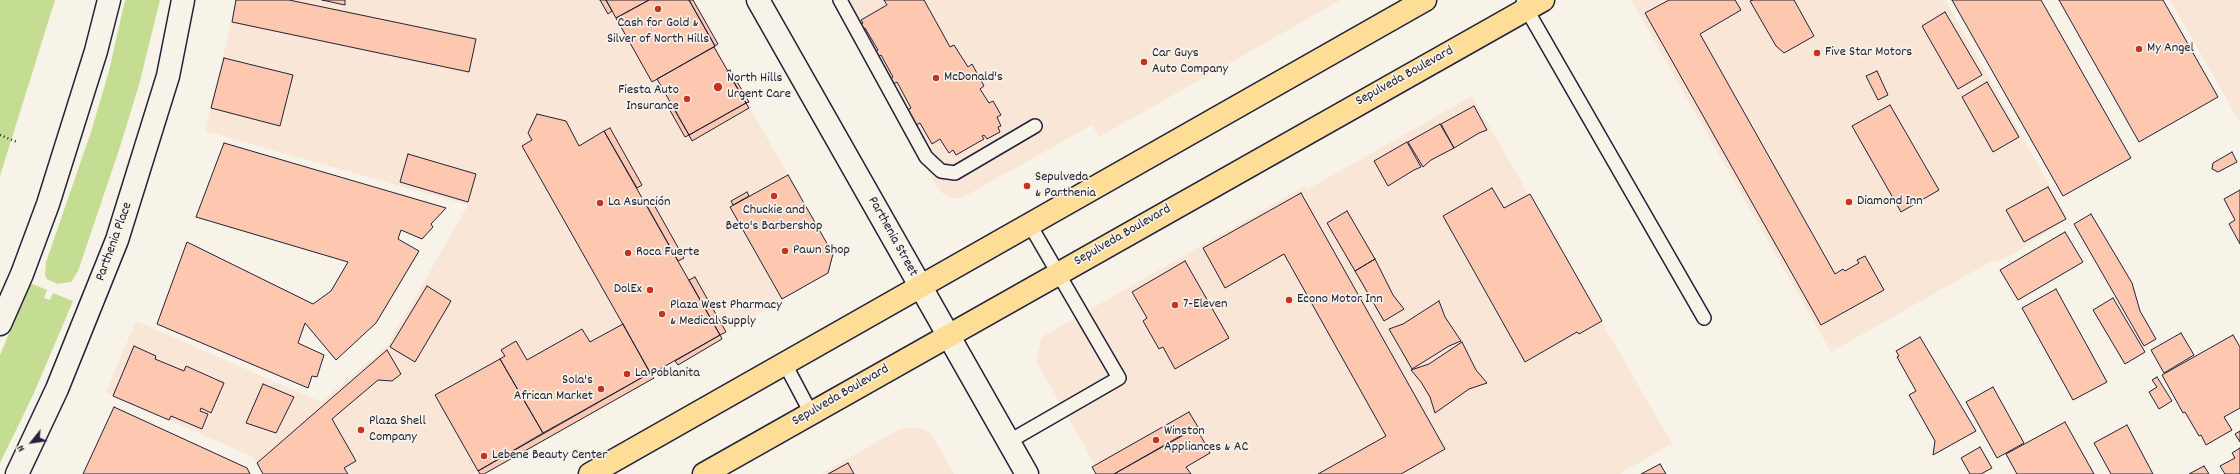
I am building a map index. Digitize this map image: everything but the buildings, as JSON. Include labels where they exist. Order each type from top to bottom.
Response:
[{"type":"main road","points":[[590,474],[1425,0]]},
{"type":"main road","name":"Sepulveda Boulevard","points":[[704,474],[1058,274],[1530,3]]},
{"type":"street","points":[[0,324],[22,274],[48,204],[81,103],[109,0]]},
{"type":"street","name":"Parthenia Place","points":[[17,474],[58,388],[117,240],[168,76],[183,0]]},
{"type":"street","name":"Parthenia Street","points":[[758,0],[947,336],[1027,474]]},
{"type":"lane","points":[[840,0],[926,157],[941,171],[956,173],[1035,126]]},
{"type":"lane","points":[[1530,3],[1704,318]]},
{"type":"lane","points":[[1008,442],[1118,378],[1030,225]]},
{"type":"lane","points":[[785,364],[811,413]]},
{"type":"path","points":[[0,135],[17,142]]},
{"type":"shaded area","points":[[236,0],[689,0],[800,196],[828,273],[749,319],[472,474],[263,474],[253,457],[106,392],[136,321],[321,402],[387,346],[468,205],[205,131]]},
{"type":"shaded area","points":[[831,0],[1341,0],[1099,137],[1092,125],[967,195],[959,198],[952,198],[943,194],[936,185]]},
{"type":"shaded area","points":[[1631,0],[1945,0],[2068,218],[2015,253],[1988,263],[1831,352]]},
{"type":"shaded area","points":[[2170,0],[2240,0],[2240,121],[2239,121]]},
{"type":"shaded area","points":[[1472,96],[1672,444],[1619,474],[1096,474],[1092,467],[1095,465],[1036,361],[1042,337],[1305,186],[1308,189]]},
{"type":"shaded area","points":[[910,427],[925,430],[931,434],[954,474],[821,474],[900,429]]},
{"type":"green space","points":[[0,0],[55,0],[0,176]]},
{"type":"green space","points":[[125,0],[160,0],[139,85],[118,153],[78,271],[71,282],[57,284],[47,279],[45,275],[46,262],[91,132],[109,71]]},
{"type":"green space","points":[[30,283],[47,290],[44,298],[50,300],[53,293],[73,301],[34,393],[0,463],[0,355]]},
{"type":"place","name":"Cash for Gold & Silver of North Hills","points":[[658,9]]},
{"type":"place","name":"My Angel","points":[[2139,49]]},
{"type":"place","name":"Five Star Motors","points":[[1817,53]]},
{"type":"place","name":"Car Guys Auto Company","points":[[1144,62]]},
{"type":"place","name":"McDonald's","points":[[936,78]]},
{"type":"place","name":"North Hills Urgent Care","points":[[718,87]]},
{"type":"place","name":"Fiesta Auto Insurance","points":[[687,99]]},
{"type":"place","name":"Sepulveda & Parthenia","points":[[1027,186]]},
{"type":"place","name":"Chuckie and Beto's Barbershop","points":[[774,196]]},
{"type":"place","name":"Diamond Inn","points":[[1849,202]]},
{"type":"place","name":"La Asunción","points":[[600,203]]},
{"type":"place","name":"Pawn Shop","points":[[785,251]]},
{"type":"place","name":"Roca Fuerte","points":[[628,253]]},
{"type":"place","name":"DolEx","points":[[650,290]]},
{"type":"place","name":"Econo Motor Inn","points":[[1289,300]]},
{"type":"place","name":"7-Eleven","points":[[1175,305]]},
{"type":"place","name":"Plaza West Pharmacy & Medical Supply","points":[[662,314]]},
{"type":"place","name":"La Poblanita","points":[[627,374]]},
{"type":"place","name":"Sola's African Market","points":[[601,389]]},
{"type":"place","name":"Plaza Shell Company","points":[[361,430]]},
{"type":"place","name":"Winston Appliances & AC","points":[[1156,440]]},
{"type":"place","name":"Lebene Beauty Center","points":[[484,456]]}]
